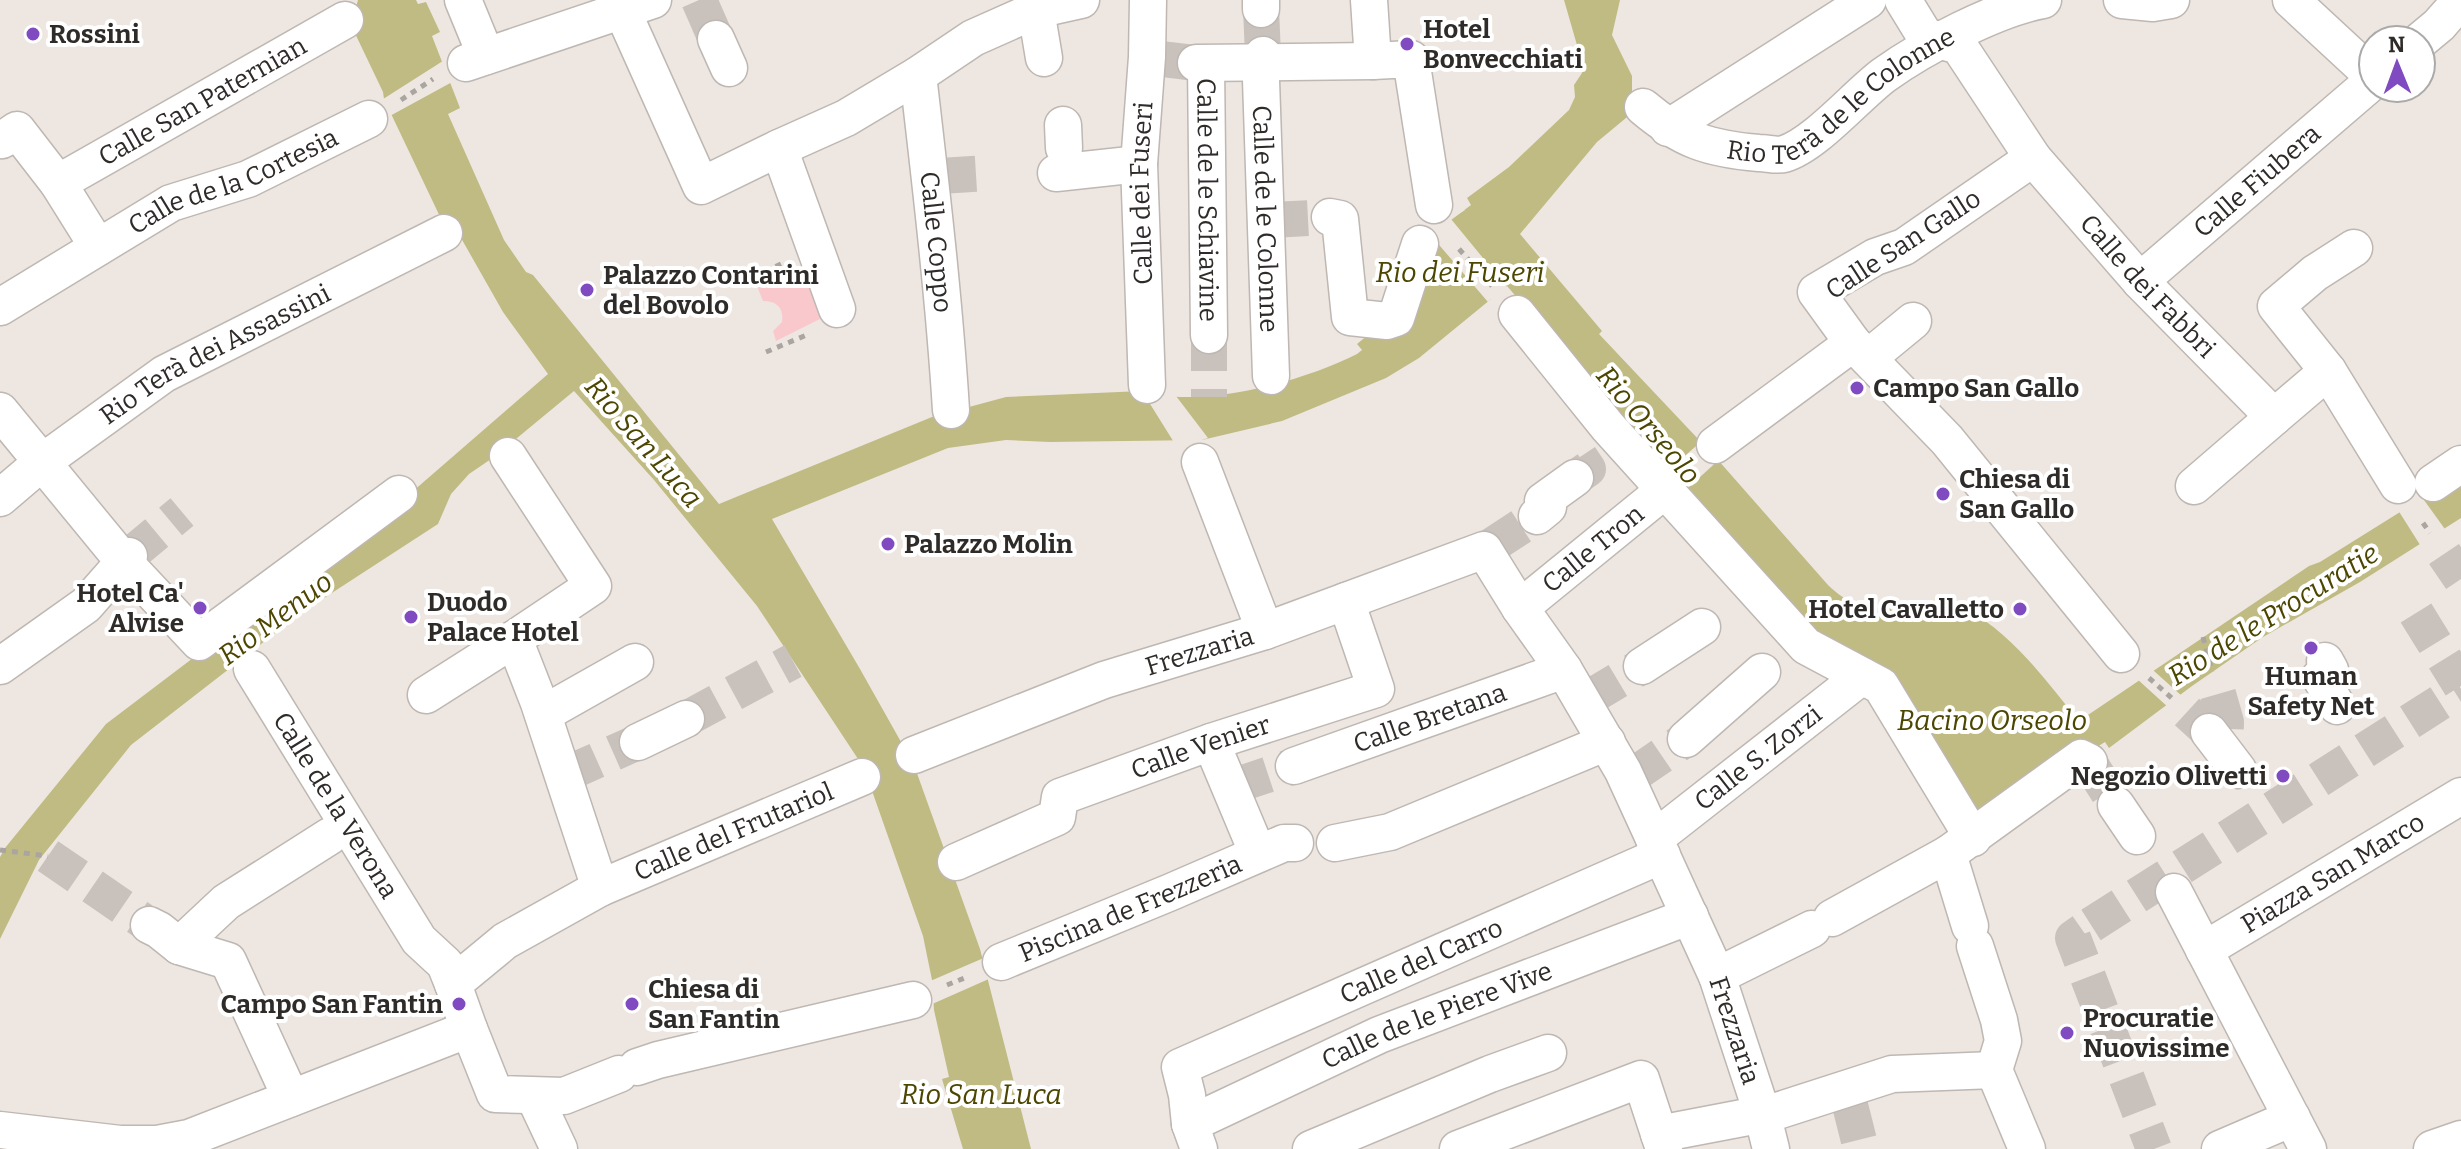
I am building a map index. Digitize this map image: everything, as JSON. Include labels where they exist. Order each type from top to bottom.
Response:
[{"type":"street","points":[[463,0],[465,64],[633,10],[701,186],[846,118],[973,38],[1036,10],[1081,0]]},
{"type":"street","name":"Calle dei Fuseri","points":[[1147,385],[1139,164],[1150,58],[1148,0]]},
{"type":"street","points":[[1369,0],[1373,61]]},
{"type":"street","name":"Rio Terà de le Colonne","points":[[1868,0],[1656,117],[1704,145],[1743,152],[1783,154],[1841,114],[1884,76],[1941,41],[2021,4],[2043,0]]},
{"type":"street","name":"Calle dei Fabbri","points":[[1903,0],[1925,36],[1959,46],[2033,158],[2140,281],[2274,417]]},
{"type":"street","points":[[2122,0],[2153,3],[2171,0]]},
{"type":"street","points":[[2291,0],[2357,63]]},
{"type":"street","points":[[1036,10],[1044,58]]},
{"type":"street","name":"Calle San Paternian","points":[[58,183],[345,20]]},
{"type":"street","points":[[1264,59],[1411,59],[1434,205]]},
{"type":"street","name":"Calle de le Schiavine","points":[[1209,335],[1201,64],[1264,59]]},
{"type":"street","name":"Calle de le Colonne","points":[[1264,59],[1261,80],[1269,221],[1271,376]]},
{"type":"street","name":"Calle Coppo","points":[[918,75],[933,168],[951,410]]},
{"type":"street","name":"Calle Fiubera","points":[[2140,281],[2357,92]]},
{"type":"street","name":"Calle de la Cortesia","points":[[0,307],[171,203],[248,179],[382,112]]},
{"type":"street","points":[[1,140],[17,130],[58,183],[98,247]]},
{"type":"street","points":[[779,148],[813,250],[837,309]]},
{"type":"street","points":[[1063,156],[1139,164]]},
{"type":"street","name":"Calle San Gallo","points":[[1860,351],[1816,292],[1875,257],[1904,247],[2033,158]]},
{"type":"street","points":[[1330,217],[1340,219],[1350,317],[1387,321],[1396,318],[1435,241]]},
{"type":"street","name":"Rio Terà dei Assassini","points":[[0,498],[41,463],[164,374],[444,233]]},
{"type":"street","points":[[2354,248],[2315,273],[2276,306],[2328,371],[2431,477]]},
{"type":"street","points":[[1517,314],[1605,429],[1666,489],[1806,646],[1881,686],[1960,846],[1972,936],[1999,1020],[1987,1061],[2027,1149]]},
{"type":"street","points":[[1715,445],[1860,351],[1913,321]]},
{"type":"street","points":[[1860,351],[1947,440],[2121,654]]},
{"type":"street","points":[[2194,486],[2328,371]]},
{"type":"street","points":[[0,411],[41,463],[199,642],[399,494]]},
{"type":"street","points":[[426,695],[593,586],[508,456]]},
{"type":"street","points":[[1200,462],[1265,631]]},
{"type":"street","points":[[1537,516],[1548,507],[1543,501],[1575,478]]},
{"type":"street","name":"Calle Tron","points":[[1520,608],[1666,489]]},
{"type":"street","name":"Frezzaria","points":[[914,755],[1104,680],[1265,631],[1488,548],[1520,608],[1585,700],[1629,777],[1717,976],[1768,1112],[1771,1149]]},
{"type":"street","points":[[0,666],[86,605],[127,559]]},
{"type":"street","name":"Calle Venier","points":[[956,862],[1057,817],[1060,797],[1211,742],[1376,689],[1346,601]]},
{"type":"street","points":[[1642,666],[1702,627]]},
{"type":"street","points":[[514,639],[601,882],[505,941],[453,984],[495,1094],[549,1096],[658,1060],[913,1000]]},
{"type":"street","points":[[2325,661],[2330,670],[2320,677],[2337,706]]},
{"type":"street","points":[[543,714],[635,662]]},
{"type":"street","name":"Calle de la Verona","points":[[252,669],[341,829],[419,940],[445,964],[453,984]]},
{"type":"street","name":"Calle Bretana","points":[[1294,766],[1564,670]]},
{"type":"street","points":[[1686,739],[1762,672]]},
{"type":"street","name":"Calle S. Zorzi","points":[[1658,847],[1862,676]]},
{"type":"street","points":[[638,742],[686,719]]},
{"type":"street","points":[[2209,732],[2238,770]]},
{"type":"street","points":[[1211,742],[1258,854]]},
{"type":"street","points":[[1335,843],[1390,832],[1512,799],[1607,742]]},
{"type":"street","points":[[1717,976],[1822,924],[1960,846],[2081,758],[2089,762]]},
{"type":"street","name":"Calle del Frutariol","points":[[601,882],[862,777]]},
{"type":"street","name":"Piazza San Marco","points":[[2204,950],[2461,796]]},
{"type":"street","points":[[2116,805],[2137,836]]},
{"type":"street","points":[[179,946],[226,902],[341,829]]},
{"type":"street","name":"Piscina de Frezzeria","points":[[1001,962],[1284,843],[1295,843]]},
{"type":"street","name":"Calle del Carro","points":[[1194,1137],[1180,1067],[1658,847]]},
{"type":"street","points":[[2174,892],[2300,1133],[2220,1149]]},
{"type":"street","name":"Calle de le Piere Vive","points":[[1194,1137],[1379,1035],[1690,916]]},
{"type":"street","points":[[149,925],[179,946],[228,961],[291,1098]]},
{"type":"street","points":[[0,1130],[120,1144],[157,1144],[189,1138],[469,1029]]},
{"type":"street","points":[[1317,1146],[1548,1053]]},
{"type":"street","points":[[1458,1149],[1641,1079],[1664,1138],[1848,1094],[1892,1074],[1987,1061]]},
{"type":"street","points":[[549,1096],[559,1149]]},
{"type":"street","points":[[2432,1149],[2461,1139]]},
{"type":"path","points":[[382,112],[465,64]]},
{"type":"path","points":[[1435,241],[1517,314]]},
{"type":"path","points":[[2203,637],[2212,672]]},
{"type":"path","points":[[2151,681],[2174,700]]},
{"type":"path","points":[[0,850],[48,856]]},
{"type":"shaded area","points":[[805,265],[822,318],[776,341],[773,331],[782,322],[781,309],[772,302],[763,301],[757,286]]},
{"type":"water","points":[[358,0],[426,2],[440,32],[432,36],[460,108],[448,114],[504,240],[526,272],[533,275],[719,504],[932,417],[1006,397],[1142,391],[1166,396],[1222,395],[1281,383],[1357,354],[1362,350],[1357,344],[1374,330],[1431,235],[1471,205],[1467,198],[1509,167],[1569,110],[1575,97],[1574,85],[1583,66],[1564,0],[1620,0],[1612,35],[1632,76],[1632,113],[1597,142],[1520,234],[1602,331],[1599,334],[1840,595],[1874,608],[1942,599],[1958,604],[2014,645],[2079,721],[2309,566],[2461,474],[2461,518],[2360,582],[2263,637],[2109,748],[2105,742],[1978,821],[1890,679],[1821,648],[1507,286],[1419,358],[1386,378],[1282,421],[1202,440],[1006,440],[948,448],[772,519],[914,765],[980,949],[1031,1149],[963,1149],[942,1079],[949,1077],[934,1010],[932,980],[923,936],[864,768],[757,606],[654,480],[574,391],[469,474],[451,494],[438,524],[301,613],[131,745],[39,860],[0,939],[0,857],[106,724],[412,492],[548,374],[503,312],[461,238],[443,223],[351,25]]},
{"type":"pier","points":[[446,59],[454,81],[388,117],[380,101]]},
{"type":"pier","points":[[1459,209],[1465,210],[1451,219],[1524,308],[1521,311],[1506,292],[1494,302],[1491,299],[1488,302],[1428,232]]},
{"type":"pier","points":[[1142,391],[1176,396],[1208,438],[1202,440],[1202,444],[1175,444]]},
{"type":"pier","points":[[1704,439],[1721,458],[1679,496],[1662,476]]},
{"type":"pier","points":[[2435,487],[2437,490],[2424,500],[2447,532],[2422,548],[2398,510]]},
{"type":"pier","points":[[2151,668],[2183,697],[2169,708],[2136,678]]},
{"type":"pier","points":[[986,957],[991,978],[930,1005],[928,982]]},
{"type":"tunnel","points":[[699,0],[716,39]]},
{"type":"tunnel","points":[[1261,9],[1263,55]]},
{"type":"tunnel","points":[[1154,58],[1196,63]]},
{"type":"tunnel","points":[[940,176],[987,173]]},
{"type":"tunnel","points":[[1272,220],[1330,217]]},
{"type":"tunnel","points":[[1209,335],[1209,397]]},
{"type":"tunnel","points":[[1575,478],[1588,469],[1580,457]]},
{"type":"tunnel","points":[[129,556],[182,512]]},
{"type":"tunnel","points":[[1491,546],[1537,516]]},
{"type":"tunnel","points":[[2444,554],[2461,579]]},
{"type":"tunnel","points":[[2416,613],[2461,686]]},
{"type":"tunnel","points":[[686,719],[793,661]]},
{"type":"tunnel","points":[[1587,699],[1642,666]]},
{"type":"tunnel","points":[[2091,925],[2461,689]]},
{"type":"tunnel","points":[[2218,694],[2226,722],[2225,753]]},
{"type":"tunnel","points":[[2187,712],[2209,732]]},
{"type":"tunnel","points":[[1632,776],[1686,739]]},
{"type":"tunnel","points":[[564,775],[638,742]]},
{"type":"tunnel","points":[[2089,762],[2116,805]]},
{"type":"tunnel","points":[[1234,786],[1294,766]]},
{"type":"tunnel","points":[[48,856],[149,925]]},
{"type":"tunnel","points":[[2083,931],[2073,938],[2154,1149]]},
{"type":"tunnel","points":[[1850,1105],[1861,1149]]},
{"type":"place","name":"Rossini","points":[[33,34]]},
{"type":"place","name":"Hotel Bonvecchiati","points":[[1407,44]]},
{"type":"place","name":"Palazzo Contarini del Bovolo","points":[[587,290]]},
{"type":"place","name":"Campo San Gallo","points":[[1857,388]]},
{"type":"place","name":"Chiesa di San Gallo","points":[[1943,494]]},
{"type":"place","name":"Palazzo Molin","points":[[888,544]]},
{"type":"place","name":"Hotel Ca' Alvise","points":[[200,608]]},
{"type":"place","name":"Hotel Cavalletto","points":[[2020,609]]},
{"type":"place","name":"Duodo Palace Hotel","points":[[411,617]]},
{"type":"place","name":"Human Safety Net","points":[[2311,648]]},
{"type":"place","name":"Negozio Olivetti","points":[[2283,776]]},
{"type":"place","name":"Campo San Fantin","points":[[459,1004]]},
{"type":"place","name":"Chiesa di San Fantin","points":[[632,1004]]},
{"type":"place","name":"Procuratie Nuovissime","points":[[2067,1033]]},
{"type":"water label","name":"Rio dei Fuseri","points":[[1460,272]]},
{"type":"water label","name":"Rio Orseolo","points":[[1649,425]]},
{"type":"water label","name":"Rio San Luca","points":[[644,442]]},
{"type":"water label","name":"Rio de le Procuratie","points":[[2273,614]]},
{"type":"water label","name":"Rio Menuo","points":[[275,618]]},
{"type":"water label","name":"Bacino Orseolo","points":[[1992,720]]},
{"type":"water label","name":"Rio San Luca","points":[[981,1094]]}]
